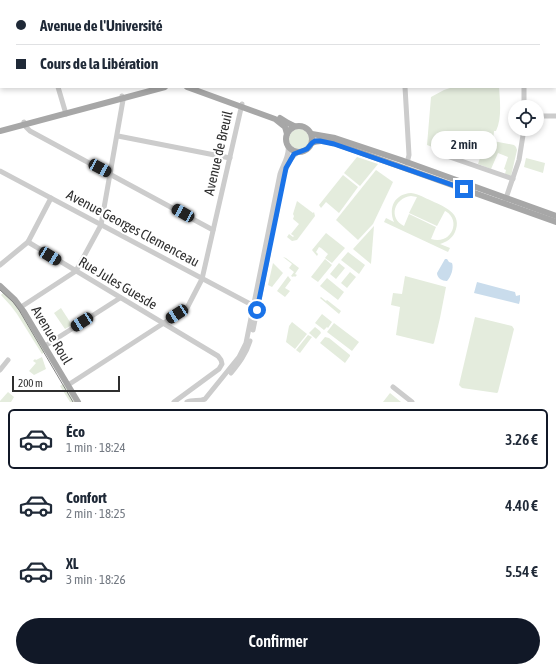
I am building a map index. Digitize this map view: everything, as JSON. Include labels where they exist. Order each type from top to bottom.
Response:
[{"type":"main road","points":[[123,97],[151,88]]},
{"type":"main road","points":[[0,128],[161,88]]},
{"type":"main road","points":[[190,88],[277,116],[294,126]]},
{"type":"main road","points":[[198,88],[275,119],[282,123],[287,134]]},
{"type":"main road","points":[[0,131],[24,123]]},
{"type":"main road","points":[[312,143],[312,134],[306,127],[300,125],[294,126],[287,134],[286,141],[288,146],[298,152],[307,149],[312,143],[326,141],[440,181],[450,182],[505,199],[508,203],[556,216]]},
{"type":"main road","points":[[312,134],[335,138],[408,163],[556,222]]},
{"type":"main road","points":[[371,156],[403,164],[408,163]]},
{"type":"main road","name":"Avenue Roul","points":[[0,286],[21,307],[78,402]]},
{"type":"street","points":[[58,88],[65,112]]},
{"type":"street","points":[[405,88],[408,163]]},
{"type":"street","points":[[524,88],[524,100]]},
{"type":"street","points":[[21,307],[76,271],[102,225],[118,136],[123,97]]},
{"type":"street","name":"Avenue de Breuil","points":[[68,385],[187,308],[202,279],[242,105]]},
{"type":"street","points":[[544,116],[556,116]]},
{"type":"street","points":[[24,123],[28,130],[213,230]]},
{"type":"street","points":[[118,136],[230,158]]},
{"type":"street","points":[[506,201],[519,160],[523,136]]},
{"type":"street","points":[[207,402],[250,343],[280,174],[288,155],[288,146]]},
{"type":"street","points":[[243,354],[286,168],[294,154],[298,152]]},
{"type":"street","points":[[441,154],[513,180]]},
{"type":"street","name":"Avenue Georges Clemenceau","points":[[0,171],[254,306]]},
{"type":"street","points":[[0,265],[28,242],[51,198]]},
{"type":"street","name":"Rue Jules Guesde","points":[[28,242],[218,356],[221,360],[221,366],[174,402]]},
{"type":"street","points":[[45,346],[120,298]]},
{"type":"street","points":[[0,370],[8,360]]},
{"type":"street","points":[[182,396],[187,402],[193,400],[201,401],[205,399],[231,370]]},
{"type":"street","points":[[393,386],[412,402]]},
{"type":"green space","points":[[450,88],[499,88],[500,115],[498,126],[496,131],[494,131],[493,141],[514,145],[516,147],[517,150],[511,176],[505,174],[506,170],[504,169],[508,157],[498,153],[491,169],[478,164],[482,152],[439,137],[435,148],[427,145],[431,97]]},
{"type":"green space","points":[[299,129],[306,132],[309,139],[306,146],[299,149],[292,146],[289,139],[292,132]]},
{"type":"green space","points":[[357,157],[378,164],[360,186],[344,173]]},
{"type":"green space","points":[[526,158],[545,163],[543,173],[524,167]]},
{"type":"green space","points":[[376,170],[393,182],[373,224],[358,240],[336,220]]},
{"type":"green space","points":[[343,175],[358,187],[339,213],[326,202],[321,208],[319,205]]},
{"type":"green space","points":[[411,193],[422,196],[447,209],[455,216],[457,226],[454,234],[449,240],[440,244],[450,248],[448,252],[384,222],[386,218],[394,222],[392,211],[394,202],[405,194]],"holes":[[[411,196],[417,197],[409,213],[437,226],[445,211],[453,219],[454,225],[452,230],[445,239],[438,240],[431,239],[436,227],[409,214],[404,226],[396,218],[395,209],[400,200]]]},
{"type":"green space","points":[[297,201],[313,213],[314,212],[315,216],[297,240],[292,241],[287,237],[289,234],[293,237],[294,236],[291,234],[299,224],[293,219]]},
{"type":"green space","points":[[374,226],[371,264],[353,249]]},
{"type":"green space","points":[[326,233],[345,248],[332,263],[325,258],[328,254],[321,248],[319,247],[316,252],[318,254],[317,256],[312,250]]},
{"type":"green space","points":[[348,252],[365,265],[359,274],[341,260]]},
{"type":"green space","points":[[283,257],[299,268],[295,274],[297,275],[295,277],[291,276],[294,272],[289,268],[292,264]]},
{"type":"green space","points":[[325,259],[332,265],[318,282],[311,277]]},
{"type":"green space","points":[[273,263],[283,273],[272,287],[268,285]]},
{"type":"green space","points":[[339,263],[345,268],[336,279],[330,274]]},
{"type":"green space","points":[[350,272],[356,277],[347,288],[341,283]]},
{"type":"green space","points":[[288,276],[291,280],[285,288],[290,291],[285,297],[277,291]]},
{"type":"green space","points":[[405,276],[446,287],[433,344],[396,335],[400,307],[391,305],[393,293],[402,294]]},
{"type":"green space","points":[[327,278],[344,292],[338,300],[320,286]]},
{"type":"green space","points":[[3,293],[16,303],[46,351],[42,354],[17,314],[1,295]]},
{"type":"green space","points":[[321,297],[341,311],[339,314],[320,298]]},
{"type":"green space","points":[[61,308],[72,325],[65,329],[54,313]]},
{"type":"green space","points":[[322,314],[332,322],[328,328],[327,327],[324,330],[315,323]]},
{"type":"green space","points":[[475,317],[512,326],[514,329],[497,393],[462,388],[459,385]]},
{"type":"green space","points":[[292,322],[307,334],[295,349],[286,342],[289,326]]},
{"type":"green space","points":[[334,323],[359,342],[352,351],[327,332]]},
{"type":"green space","points":[[315,327],[321,333],[316,339],[309,333]]},
{"type":"green space","points":[[308,335],[312,337],[300,353],[296,350]]},
{"type":"green space","points":[[325,337],[329,338],[350,355],[345,363],[320,343]]},
{"type":"green space","points":[[42,357],[46,369],[34,375],[29,371],[36,363],[33,361]]},
{"type":"green space","points":[[65,383],[76,402],[70,402],[60,386]]},
{"type":"green space","points":[[8,392],[14,397],[11,402],[0,402],[0,401]]},
{"type":"green space","points":[[390,393],[401,402],[383,402]]},
{"type":"water","points":[[445,259],[453,265],[452,272],[447,281],[440,279],[437,273]]},
{"type":"water","points":[[477,282],[515,292],[516,296],[520,295],[519,304],[474,293]]},
{"type":"tram line","points":[[0,290],[19,310],[73,402]]},
{"type":"route","points":[[257,310],[286,168],[294,154],[307,149],[315,141],[326,141],[464,189]]}]
